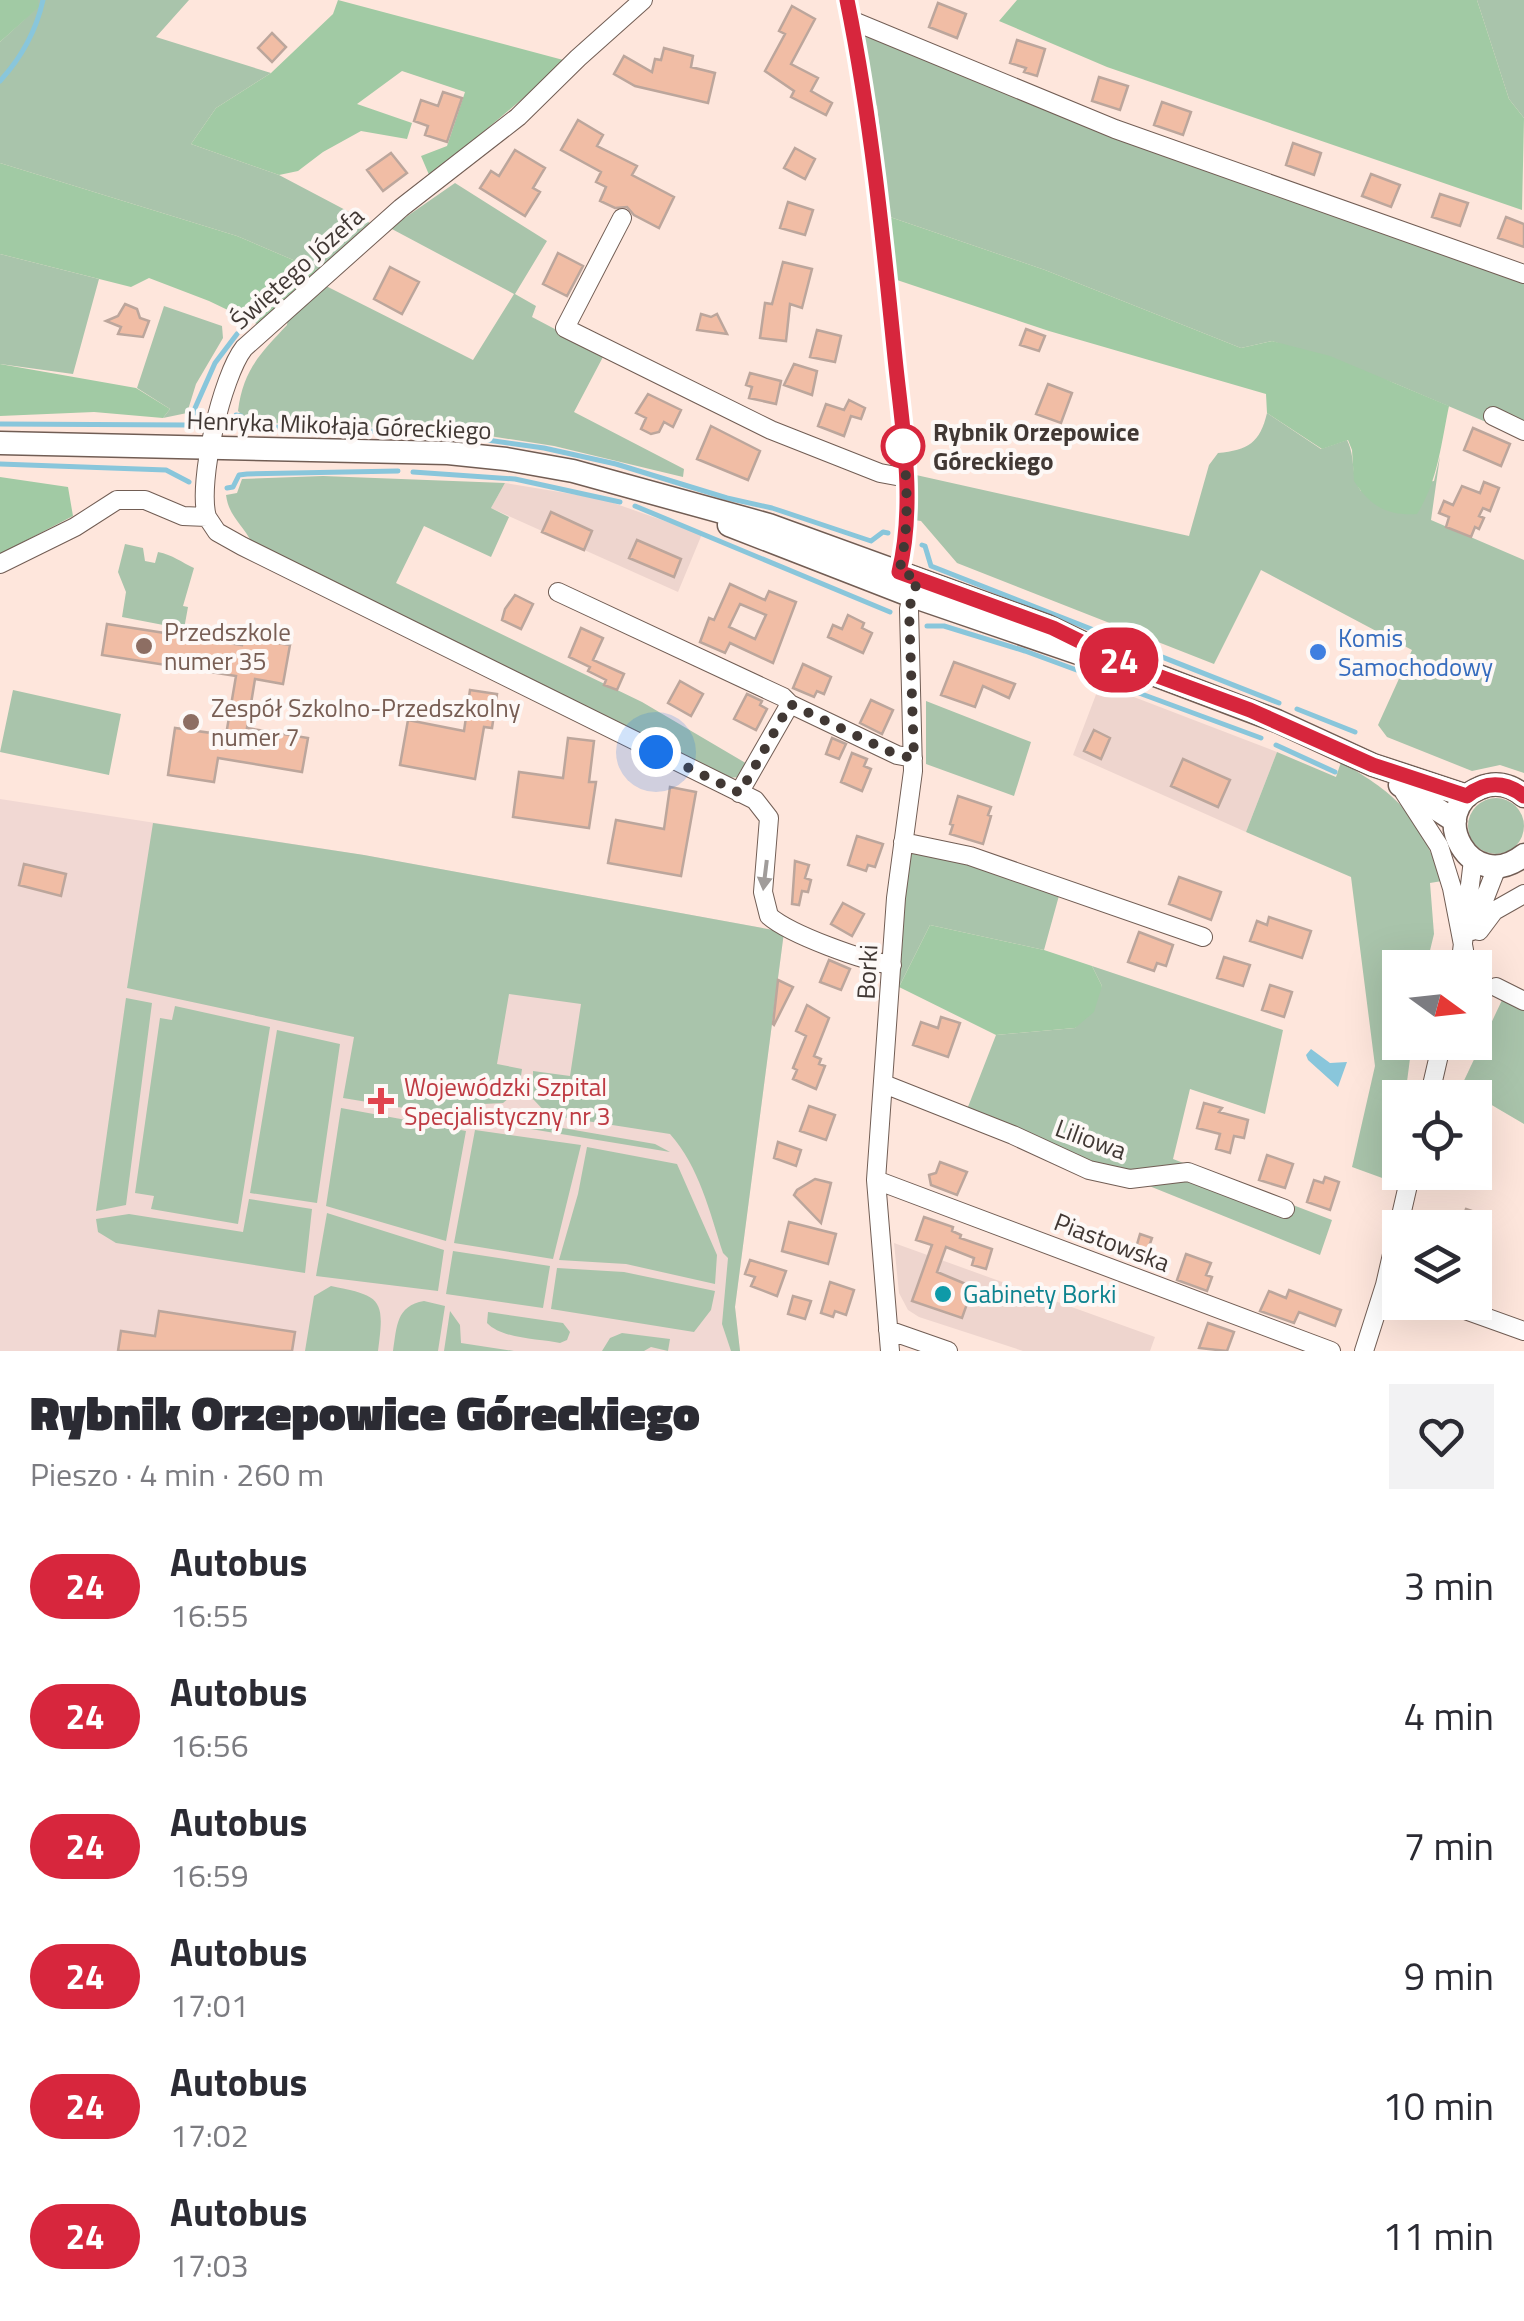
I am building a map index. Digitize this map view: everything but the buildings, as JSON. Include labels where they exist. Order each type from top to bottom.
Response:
[{"type":"main road","name":"Henryka Mikołaja Góreckiego","points":[[0,444],[402,451],[492,457],[586,474],[671,499],[764,541],[905,584],[1044,644],[1128,665],[1250,710],[1373,765],[1467,796]]},
{"type":"main road","name":"Henryka Mikołaja Góreckiego","points":[[1373,765],[1455,821]]},
{"type":"main road","points":[[1523,857],[1497,867],[1473,860],[1458,842],[1455,821],[1467,796],[1482,787],[1498,784],[1524,796]]},
{"type":"street","name":"Świętego Józefa","points":[[206,517],[212,448],[225,382],[251,340],[401,208],[518,118],[642,0]]},
{"type":"street","name":"Borki","points":[[846,0],[868,108],[907,478],[905,584],[914,758],[903,842],[876,1180],[890,1351]]},
{"type":"street","points":[[851,20],[1115,130],[1524,274]]},
{"type":"street","points":[[622,218],[565,328],[771,430],[880,473],[907,478]]},
{"type":"street","points":[[1493,416],[1524,431]]},
{"type":"street","points":[[0,564],[76,527],[117,500],[145,500],[186,517],[206,517],[218,533],[242,546],[760,804],[769,818],[763,898],[769,916],[783,926],[874,963],[892,965]]},
{"type":"street","points":[[558,592],[705,659],[897,755],[914,758]]},
{"type":"street","points":[[740,793],[790,704]]},
{"type":"street","points":[[1398,783],[1439,846],[1450,878],[1461,950]]},
{"type":"street","points":[[903,842],[970,856],[1202,937]]},
{"type":"street","points":[[1463,950],[1473,860]]},
{"type":"street","points":[[1465,950],[1497,867]]},
{"type":"street","points":[[1468,950],[1494,912],[1524,894]]},
{"type":"street","points":[[1496,987],[1524,1001]]},
{"type":"street","name":"Liliowa","points":[[884,1084],[1116,1178],[1188,1172],[1285,1208]]},
{"type":"street","name":"Piastowska","points":[[876,1180],[1330,1351]]},
{"type":"street","points":[[1364,1351],[1382,1310]]},
{"type":"street","points":[[1492,1319],[1524,1330]]},
{"type":"street","points":[[888,1330],[948,1351]]},
{"type":"shaded area","points":[[505,483],[602,499],[702,534],[678,592],[491,508]]},
{"type":"shaded area","points":[[1100,684],[1277,752],[1246,832],[1073,755]]},
{"type":"shaded area","name":"Wojewódzki Szpital Specjalistyczny nr 3","points":[[0,799],[364,855],[784,932],[735,1307],[740,1351],[0,1351]]},
{"type":"shaded area","points":[[894,1243],[1155,1337],[1150,1351],[1023,1351],[919,1317],[908,1310],[899,1293]]},
{"type":"green space","points":[[0,0],[38,0],[39,7],[0,42]]},
{"type":"green space","points":[[38,0],[189,0],[156,37],[271,73],[216,108],[191,144],[279,175],[372,224],[319,271],[237,236],[0,163],[0,42],[38,7]]},
{"type":"green space","points":[[338,0],[567,61],[430,177],[421,156],[447,146],[465,92],[402,71],[357,104],[412,123],[407,139],[361,131],[298,171],[279,175],[191,144],[216,108],[271,73],[333,14]]},
{"type":"green space","points":[[1017,0],[1477,0],[1509,99],[1524,118],[1522,210],[1107,67],[999,21]]},
{"type":"green space","points":[[1477,0],[1524,0],[1524,118],[1509,99]]},
{"type":"green space","points":[[860,30],[1524,281],[1524,422],[1488,412],[1486,422],[1394,383],[1272,341],[1241,348],[1045,270],[890,217],[877,106],[871,102]]},
{"type":"green space","points":[[0,163],[237,236],[319,271],[259,325],[149,278],[131,287],[0,254]]},
{"type":"green space","points":[[455,183],[547,241],[515,294],[536,306],[532,317],[604,355],[574,412],[684,469],[683,477],[554,446],[458,431],[249,422],[238,411],[254,363],[287,325],[288,316],[326,286],[473,360],[514,294],[390,228]]},
{"type":"green space","points":[[890,217],[1045,270],[1241,348],[1272,341],[1330,356],[1449,406],[1430,489],[1417,514],[1388,511],[1373,503],[1354,481],[1348,440],[1322,449],[1267,413],[1266,394],[1049,331],[894,279]]},
{"type":"green space","points":[[0,254],[99,279],[73,374],[0,364]]},
{"type":"green space","points":[[164,306],[222,326],[223,338],[196,384],[187,413],[163,418],[170,409],[137,388]]},
{"type":"green space","points":[[0,364],[136,388],[170,409],[163,418],[94,412],[0,416]]},
{"type":"green space","points":[[1267,413],[1321,449],[1347,440],[1361,491],[1434,481],[1440,456],[1431,520],[1524,560],[1524,773],[1500,765],[1472,771],[1387,737],[1378,725],[1412,650],[1261,570],[1214,664],[957,563],[921,521],[914,520],[916,475],[1189,536],[1209,465],[1218,453],[1251,443],[1261,431]]},
{"type":"green space","points":[[323,476],[505,483],[491,508],[509,517],[491,557],[424,526],[396,583],[642,702],[749,765],[741,777],[727,778],[252,543],[233,515],[226,495],[237,493],[242,479]]},
{"type":"green space","points":[[0,477],[68,487],[73,516],[0,554]]},
{"type":"green space","points":[[125,544],[143,548],[145,561],[155,563],[158,552],[194,568],[183,606],[188,607],[184,629],[122,617],[126,592],[118,572]]},
{"type":"green space","points":[[13,690],[121,714],[109,775],[0,752]]},
{"type":"green space","points":[[926,701],[1031,742],[1014,796],[926,764]]},
{"type":"green space","points":[[1277,752],[1336,777],[1341,762],[1393,797],[1405,810],[1425,840],[1442,881],[1430,883],[1434,934],[1430,950],[1382,950],[1382,1060],[1410,1060],[1407,1080],[1382,1080],[1382,1178],[1352,1167],[1375,1066],[1351,877],[1246,832]]},
{"type":"green space","points":[[1496,798],[1516,806],[1524,826],[1516,846],[1496,854],[1476,846],[1468,826],[1476,806]]},
{"type":"green space","points":[[153,823],[364,855],[784,932],[735,1307],[740,1351],[731,1351],[722,1324],[728,1258],[696,1175],[670,1134],[548,1115],[533,1099],[533,1071],[570,1076],[581,1004],[509,994],[497,1064],[522,1069],[519,1090],[503,1103],[483,1104],[482,1114],[655,1144],[670,1152],[343,1098],[354,1037],[127,988]]},
{"type":"green space","points":[[909,848],[964,860],[1060,892],[1044,950],[930,925],[899,987]]},
{"type":"green space","points":[[930,925],[1044,950],[1092,966],[1102,986],[1094,1012],[1075,1028],[996,1035],[899,987]]},
{"type":"green space","points":[[1092,966],[1283,1030],[1265,1114],[1190,1089],[1173,1159],[1332,1220],[1320,1255],[966,1112],[996,1035],[1075,1028],[1102,986]]},
{"type":"green space","points":[[126,998],[152,1003],[126,1205],[96,1211]]},
{"type":"green space","points":[[1503,998],[1524,1009],[1524,1124],[1492,1105],[1492,1080],[1464,1080],[1474,1060],[1492,1060],[1492,1021]]},
{"type":"green space","points":[[175,1006],[270,1027],[238,1224],[151,1209],[154,1196],[135,1193],[160,1018],[172,1020]]},
{"type":"green space","points":[[277,1030],[340,1044],[317,1203],[250,1193]]},
{"type":"green space","points":[[341,1108],[466,1131],[446,1241],[326,1206]]},
{"type":"green space","points":[[475,1130],[581,1145],[553,1259],[454,1243]]},
{"type":"green space","points":[[587,1147],[677,1164],[717,1255],[715,1284],[626,1264],[559,1260]]},
{"type":"green space","points":[[249,1199],[312,1209],[305,1273],[116,1243],[98,1232],[96,1219],[129,1214],[243,1232]]},
{"type":"green space","points":[[327,1213],[444,1250],[438,1291],[316,1276]]},
{"type":"green space","points":[[453,1251],[550,1266],[543,1308],[446,1294]]},
{"type":"green space","points":[[557,1268],[624,1272],[715,1291],[711,1310],[694,1332],[551,1309]]},
{"type":"green space","points":[[331,1286],[361,1293],[376,1303],[381,1320],[378,1351],[305,1351],[314,1296]]},
{"type":"green space","points":[[424,1301],[445,1306],[438,1351],[393,1351],[403,1312]]},
{"type":"green space","points":[[450,1311],[460,1325],[461,1343],[514,1351],[444,1351]]},
{"type":"green space","points":[[488,1312],[563,1323],[570,1332],[567,1340],[560,1343],[511,1335],[487,1323]]},
{"type":"green space","points":[[622,1333],[670,1339],[668,1351],[651,1347],[644,1351],[602,1351],[610,1338]]},
{"type":"water","points":[[1311,1049],[1330,1063],[1347,1062],[1338,1087],[1308,1060],[1306,1055]]},
{"type":"waterway","points":[[0,81],[27,44],[43,0]]},
{"type":"waterway","points":[[197,413],[195,408],[215,363],[237,334]]},
{"type":"waterway","points":[[0,424],[188,425],[202,413]]},
{"type":"waterway","points":[[236,415],[248,426],[445,434],[544,448],[772,508],[871,541],[883,532],[888,533]]},
{"type":"waterway","points":[[0,464],[166,470],[189,482]]},
{"type":"waterway","points":[[227,488],[233,487],[239,475],[247,474],[398,471]]},
{"type":"waterway","points":[[413,472],[515,479],[620,502]]},
{"type":"waterway","points":[[635,506],[890,612]]},
{"type":"waterway","points":[[922,545],[931,566],[1279,703]]},
{"type":"waterway","points":[[927,626],[944,626],[1025,651],[1261,738]]},
{"type":"waterway","points":[[1297,709],[1355,732]]},
{"type":"waterway","points":[[1276,745],[1335,772]]},
{"type":"bus line","name":"24","points":[[847,0],[868,108],[907,478],[905,540],[899,572],[1053,628],[1128,665],[1250,710],[1373,765],[1467,796],[1498,784],[1524,796]]},
{"type":"place","name":"Rybnik Orzepowice Góreckiego","points":[[903,446]]},
{"type":"place","name":"Przedszkole numer 35","points":[[144,646]]},
{"type":"place","name":"Komis Samochodowy","points":[[1318,652]]},
{"type":"place","name":"Zespół Szkolno-Przedszkolny numer 7","points":[[191,722]]},
{"type":"place","name":"Wojewódzki Szpital Specjalistyczny nr 3","points":[[381,1101]]},
{"type":"place","name":"Gabinety Borki","points":[[943,1294]]},
{"type":"route","points":[[656,752],[740,793],[790,704],[897,755],[914,758],[909,609],[918,578],[899,572],[906,525],[903,439],[903,446]]}]
